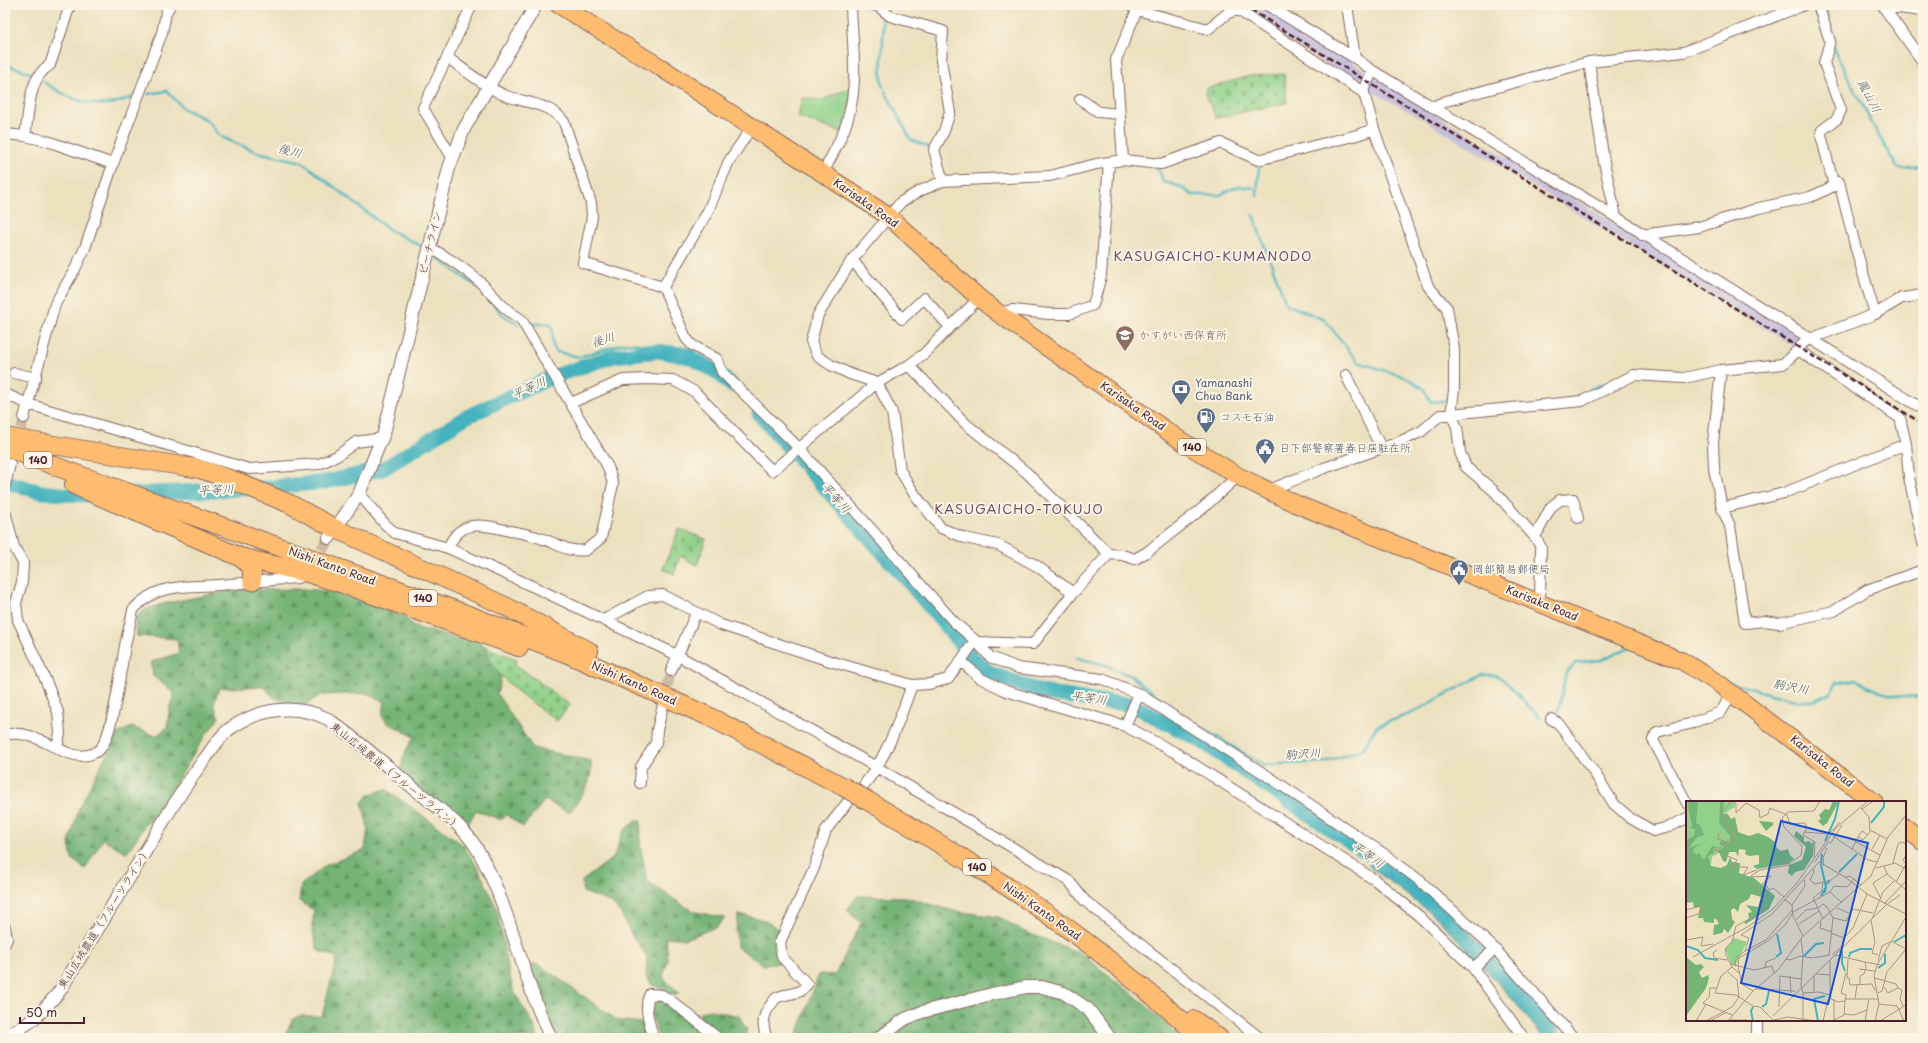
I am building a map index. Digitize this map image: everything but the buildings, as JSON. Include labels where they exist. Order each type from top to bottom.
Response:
[{"type":"highway","name":"Karisaka Road","points":[[559,5],[660,67],[888,216],[979,298],[998,313],[1180,440],[1238,476],[1268,491],[1682,661],[1732,693],[1873,801]]},
{"type":"highway","points":[[5,437],[200,469],[230,479],[290,504],[333,533],[505,606],[671,692],[710,717]]},
{"type":"highway","name":"Nishi Kanto Road","points":[[5,447],[474,617],[570,654],[662,699],[710,717],[857,793],[1007,886],[1082,939],[1140,984],[1202,1038]]},
{"type":"highway","points":[[7,464],[50,474],[240,557],[308,570],[662,699]]},
{"type":"highway","points":[[240,557],[252,567],[252,581]]},
{"type":"highway","points":[[1906,827],[1923,842]]},
{"type":"highway","points":[[1082,939],[1140,978],[1219,1038]]},
{"type":"highway","points":[[1180,1019],[1197,1038]]},
{"type":"street","points":[[25,136],[33,88],[43,69],[50,65],[70,5]]},
{"type":"street","points":[[24,418],[55,304],[76,269],[85,248],[113,164],[162,33],[166,13],[170,5]]},
{"type":"street","points":[[453,159],[423,108],[472,5]]},
{"type":"street","name":"ピーチライン","points":[[333,533],[359,494],[383,438],[429,247],[453,159],[464,129],[536,5]]},
{"type":"street","points":[[823,173],[842,136],[849,116],[854,90],[851,5]]},
{"type":"street","points":[[874,5],[890,16],[943,31],[941,61],[950,112],[944,130],[934,150],[943,181]]},
{"type":"street","points":[[1267,5],[1432,107],[1616,217],[1642,235],[1923,408]]},
{"type":"street","points":[[1347,5],[1355,58]]},
{"type":"street","points":[[1432,107],[1446,101],[1589,62],[1684,52],[1804,5]]},
{"type":"street","points":[[1818,5],[1830,41],[1824,62],[1842,110],[1837,119],[1822,130],[1820,135],[1834,186]]},
{"type":"street","points":[[1882,6],[1923,11]]},
{"type":"street","points":[[1882,6],[1923,62]]},
{"type":"street","points":[[1123,160],[1116,60],[1133,7],[1208,29],[1228,12],[1238,10],[1364,90]]},
{"type":"street","points":[[448,58],[488,86],[504,95],[547,108],[558,114],[564,122],[591,203],[592,217],[583,262],[663,287],[686,338],[692,344],[717,359],[722,372],[799,448],[974,644],[990,657],[1018,668],[1102,680],[1140,694],[1263,773],[1384,854],[1419,880],[1495,949],[1574,1038]]},
{"type":"street","points":[[1589,62],[1604,162],[1616,217]]},
{"type":"street","points":[[1373,71],[1364,90],[1374,128],[1428,286],[1447,308],[1454,349],[1454,390],[1451,414],[1456,426],[1460,452],[1466,467],[1494,491],[1535,537],[1541,547],[1540,602]]},
{"type":"street","points":[[1080,99],[1099,112],[1120,114]]},
{"type":"street","points":[[663,287],[707,213],[729,161],[752,127]]},
{"type":"street","points":[[1073,593],[1038,566],[998,544],[965,538],[941,528],[914,492],[900,470],[892,412],[877,383],[831,365],[817,356],[811,342],[818,316],[852,260],[901,202],[920,191],[943,181],[1050,176],[1123,160],[1161,164],[1220,143],[1258,160],[1357,135],[1374,128]]},
{"type":"street","points":[[5,134],[25,136],[113,164]]},
{"type":"street","points":[[998,313],[1012,310],[1049,314],[1069,314],[1093,305],[1101,276],[1109,162]]},
{"type":"street","points":[[1642,235],[1699,227],[1759,208],[1810,197],[1834,186],[1839,182],[1856,249],[1875,314]]},
{"type":"street","points":[[429,247],[460,266],[481,283],[507,311],[522,319],[611,473],[613,484],[601,538],[586,550],[578,552],[569,550],[542,538],[478,525],[463,529],[456,534],[448,548]]},
{"type":"street","points":[[852,260],[902,319],[924,298],[949,326]]},
{"type":"street","points":[[1268,491],[1324,468],[1397,443],[1422,430],[1440,415],[1582,401],[1634,375],[1684,378],[1721,370],[1783,364],[1798,350],[1803,343],[1810,339],[1875,314],[1902,298],[1923,295]]},
{"type":"street","points":[[569,399],[623,380],[672,380],[695,392],[772,471],[877,383],[925,353],[949,326],[979,298]]},
{"type":"street","points":[[1798,350],[1900,418],[1906,444],[1909,477],[1923,543]]},
{"type":"street","points":[[908,365],[966,424],[1026,472],[1109,554],[1122,555],[1134,559],[1147,552],[1203,508],[1238,476]]},
{"type":"street","points":[[1721,370],[1713,443],[1714,468],[1722,508],[1730,526],[1745,623],[1764,621],[1779,623],[1834,611],[1867,590],[1923,570]]},
{"type":"street","points":[[14,373],[36,378]]},
{"type":"street","points":[[1346,375],[1381,448]]},
{"type":"street","points":[[5,394],[28,404],[249,469],[297,467],[319,464],[338,456],[356,442],[383,438]]},
{"type":"street","points":[[1722,508],[1784,493],[1906,444]]},
{"type":"street","points":[[5,485],[7,464]]},
{"type":"street","points":[[359,494],[385,524],[395,533],[448,548],[604,620],[677,656],[878,768],[1069,881],[1085,901],[1260,1038]]},
{"type":"street","points":[[1535,537],[1551,507],[1560,500],[1573,499],[1578,518]]},
{"type":"street","points":[[5,510],[14,547],[23,563],[22,582],[16,603],[18,620],[46,681],[58,712],[60,733],[57,748]]},
{"type":"street","points":[[974,644],[1033,644],[1073,593],[1109,554]]},
{"type":"street","points":[[5,734],[21,733],[80,756],[93,754],[103,745],[112,720],[133,610],[142,600],[150,595],[179,586],[217,585],[298,578],[308,570]]},
{"type":"street","points":[[604,620],[648,596],[663,595],[721,625],[830,661],[912,685],[929,684],[948,679],[974,644]]},
{"type":"street","points":[[671,672],[696,613]]},
{"type":"street","points":[[961,661],[980,678],[1006,691],[1125,726],[1176,752],[1375,880],[1419,916],[1472,968],[1524,1038]]},
{"type":"street","points":[[767,1038],[763,1020],[765,1012],[776,998],[799,993],[807,984],[782,958],[780,942],[814,868],[826,830],[878,768],[895,730],[912,685]]},
{"type":"street","points":[[1686,801],[1653,740],[1657,732],[1689,724],[1721,712],[1732,693]]},
{"type":"street","points":[[1125,726],[1140,694]]},
{"type":"street","points":[[640,783],[641,767],[656,743],[662,699]]},
{"type":"street","name":"東山広域農道（フルーツライン）","points":[[5,1035],[29,1024],[42,1013],[59,992],[188,780],[215,744],[226,732],[250,716],[272,711],[302,710],[315,713],[328,719],[449,818],[470,839],[479,852],[493,882],[540,1015],[551,1038]]},
{"type":"street","points":[[1551,719],[1558,723],[1614,804],[1630,818],[1653,831],[1669,827],[1686,818]]},
{"type":"street","points":[[5,927],[7,938],[5,943]]},
{"type":"street","points":[[1472,968],[1495,949]]},
{"type":"street","points":[[879,1038],[905,1019],[922,1012],[1026,987],[1042,987],[1064,993],[1088,1009],[1103,1026],[1110,1038]]},
{"type":"street","points":[[653,1038],[646,1011],[646,1001],[650,994],[662,995],[670,1000],[718,1038]]},
{"type":"street","points":[[1757,1021],[1757,1038]]},
{"type":"shaded area","points":[[1230,5],[1267,5],[1376,78],[1805,339],[1795,347],[1428,122],[1366,88]]},
{"type":"green space","points":[[1284,74],[1287,103],[1216,118],[1205,94],[1207,88],[1250,76]]},
{"type":"green space","points":[[854,86],[843,133],[798,117],[802,98],[822,100]]},
{"type":"green space","points":[[679,529],[706,539],[697,565],[680,556],[674,574],[663,569]]},
{"type":"green space","points":[[305,589],[335,592],[404,616],[415,627],[456,638],[472,637],[486,647],[487,654],[501,678],[497,694],[533,748],[591,761],[590,776],[586,789],[569,813],[545,800],[523,827],[507,815],[501,820],[476,810],[467,826],[461,827],[401,780],[401,766],[403,757],[414,737],[388,723],[382,716],[385,702],[367,693],[321,695],[299,709],[273,697],[264,687],[219,688],[214,704],[219,718],[205,736],[157,814],[144,826],[127,853],[103,839],[85,869],[72,859],[69,843],[79,808],[117,734],[132,727],[156,736],[167,728],[169,710],[174,693],[153,676],[151,662],[179,653],[177,639],[137,636],[135,618],[144,610],[162,604],[233,590]]},
{"type":"green space","points":[[486,647],[517,659],[515,664],[570,705],[557,721],[526,698],[505,679],[496,669]]},
{"type":"green space","points":[[386,789],[463,845],[479,870],[496,906],[506,962],[514,992],[534,1025],[538,1038],[284,1038],[293,1019],[301,1016],[322,1016],[337,957],[318,951],[312,929],[314,910],[299,901],[301,885],[326,865],[365,850],[368,828],[362,802],[370,794]]},
{"type":"green space","points":[[637,820],[641,821],[640,844],[647,881],[692,911],[725,918],[717,927],[684,939],[666,937],[668,960],[663,977],[679,993],[675,995],[652,985],[646,976],[647,956],[631,934],[620,912],[610,902],[583,892],[582,881],[614,857],[623,831]]},
{"type":"green space","points":[[857,896],[906,897],[954,911],[999,917],[1023,931],[1080,953],[1139,999],[1181,1038],[796,1038],[819,974],[835,975],[861,923],[847,910]]},
{"type":"green space","points":[[738,915],[749,916],[766,921],[779,931],[776,947],[780,963],[763,965],[737,947],[736,930]]},
{"type":"green space","points":[[538,964],[617,1020],[642,1023],[646,1038],[556,1038],[527,966]]},
{"type":"green space","points":[[656,999],[664,1001],[710,1038],[659,1038],[650,1011],[652,1001]]},
{"type":"green space","points":[[711,1010],[739,1016],[747,1030],[744,1038],[724,1038],[700,1019],[700,1012]]},
{"type":"water","points":[[1368,845],[1446,908],[1524,989],[1566,1038],[1544,1038],[1509,995],[1437,918],[1369,866]]},
{"type":"waterway","points":[[862,5],[873,9]]},
{"type":"waterway","name":"鳳山川","points":[[1143,5],[1167,13]]},
{"type":"waterway","name":"鳳山川","points":[[1825,5],[1828,20]]},
{"type":"waterway","points":[[879,13],[882,19],[883,28],[881,69],[883,87]]},
{"type":"waterway","name":"鳳山川","points":[[1833,45],[1835,52],[1876,131],[1897,167],[1903,169],[1923,167]]},
{"type":"waterway","name":"後川","points":[[5,64],[33,74]]},
{"type":"waterway","name":"後川","points":[[44,82],[66,95],[90,103],[110,104],[134,97]]},
{"type":"waterway","name":"後川","points":[[148,94],[167,91],[184,109],[205,119],[211,124],[218,134],[224,138],[257,152],[302,162],[388,229],[423,247]]},
{"type":"waterway","points":[[885,91],[911,140],[929,147]]},
{"type":"waterway","points":[[1156,168],[1160,172],[1163,182],[1179,186],[1192,195],[1220,195],[1240,186],[1253,188]]},
{"type":"waterway","points":[[1257,196],[1259,168]]},
{"type":"waterway","points":[[1253,214],[1286,304],[1325,320],[1358,362],[1405,377],[1423,388],[1431,402],[1449,401]]},
{"type":"waterway","name":"後川","points":[[438,259],[479,288],[503,315],[518,324]]},
{"type":"waterway","name":"後川","points":[[531,324],[547,324],[552,326],[553,346],[557,352],[579,357],[625,343],[690,349]]},
{"type":"waterway","name":"平等川","points":[[134,494],[263,488],[325,482],[383,469],[466,417],[552,377],[614,356],[658,351],[691,357],[718,373],[731,385]]},
{"type":"waterway","name":"後川","points":[[707,359],[715,366]]},
{"type":"waterway","points":[[1591,389],[1603,384]]},
{"type":"waterway","name":"平等川","points":[[759,414],[908,581],[972,658],[990,673],[1041,692],[1088,700],[1130,704],[1200,740],[1385,865]]},
{"type":"waterway","name":"平等川","points":[[5,483],[52,493],[94,495]]},
{"type":"waterway","name":"駒沢川","points":[[1558,713],[1566,673],[1576,663],[1601,660],[1630,647]]},
{"type":"waterway","name":"駒沢川","points":[[1077,658],[1103,664],[1131,676],[1183,716],[1263,765],[1325,762],[1362,750],[1377,726],[1412,713],[1482,675],[1496,675],[1505,681],[1540,718]]},
{"type":"waterway","name":"駒沢川","points":[[1731,683],[1799,701],[1813,701],[1830,693],[1837,683],[1856,679],[1865,685],[1888,694],[1923,697]]},
{"type":"tunnel","points":[[17,443],[24,418]]},
{"type":"tunnel","points":[[312,565],[329,538]]},
{"type":"tunnel","points":[[664,701],[671,671]]},
{"type":"railway","points":[[1243,5],[1923,424]]},
{"type":"place","name":"かすがい西保育所","points":[[1125,352]]},
{"type":"place","name":"Yamanashi Chuo Bank","points":[[1181,406]]},
{"type":"place","name":"コスモ石油","points":[[1206,434]]},
{"type":"place","name":"日下部警察署春日居駐在所","points":[[1265,465]]},
{"type":"place","name":"岡部簡易郵便局","points":[[1459,586]]},
{"type":"district","name":"KASUGAICHO-KUMANODO","points":[[1213,256]]},
{"type":"district","name":"KASUGAICHO-TOKUJO","points":[[1019,509]]}]
